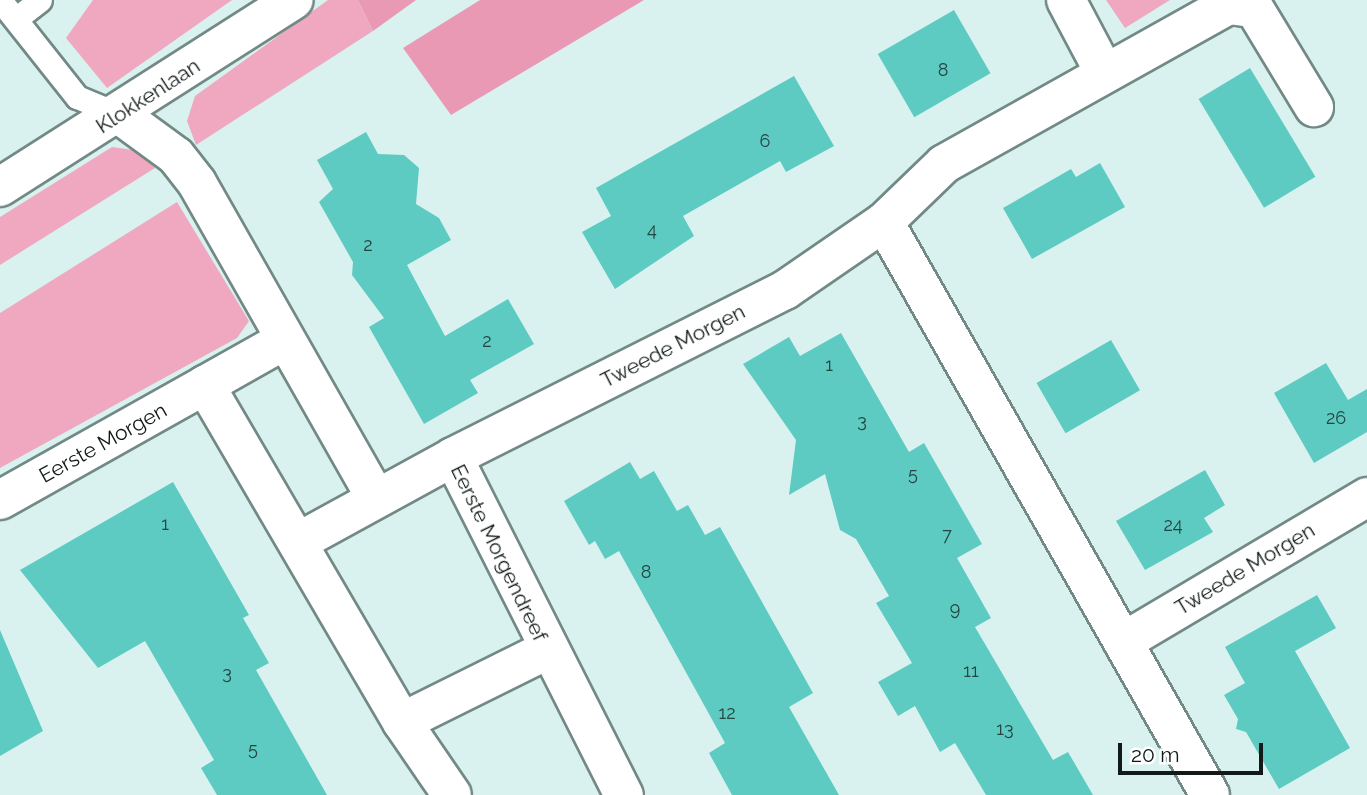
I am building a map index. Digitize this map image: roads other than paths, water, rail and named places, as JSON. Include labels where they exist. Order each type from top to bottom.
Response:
[{"type":"street","name":"Klokkenlaan","points":[[0,187],[120,115],[294,0]]},
{"type":"street","points":[[1066,0],[1103,69]]},
{"type":"street","name":"Tweede Morgen","points":[[453,457],[785,290],[884,222],[944,164],[1103,69],[1228,5],[1254,8],[1314,107]]},
{"type":"street","points":[[120,115],[186,167],[376,498]]},
{"type":"street","points":[[884,222],[1210,795]]},
{"type":"street","points":[[285,340],[205,385],[402,722],[452,795]]},
{"type":"street","name":"Eerste Morgen","points":[[0,500],[205,385]]},
{"type":"street","name":"Eerste Morgendreef","points":[[298,542],[453,457],[547,650],[624,795]]},
{"type":"street","name":"Tweede Morgen","points":[[1123,642],[1367,497]]},
{"type":"street","name":"Eerste Morgendreef","points":[[402,722],[547,650]]},
{"type":"lane","points":[[0,0],[17,18],[77,97],[120,115]]},
{"type":"lane","points":[[17,18],[40,0]]}]
